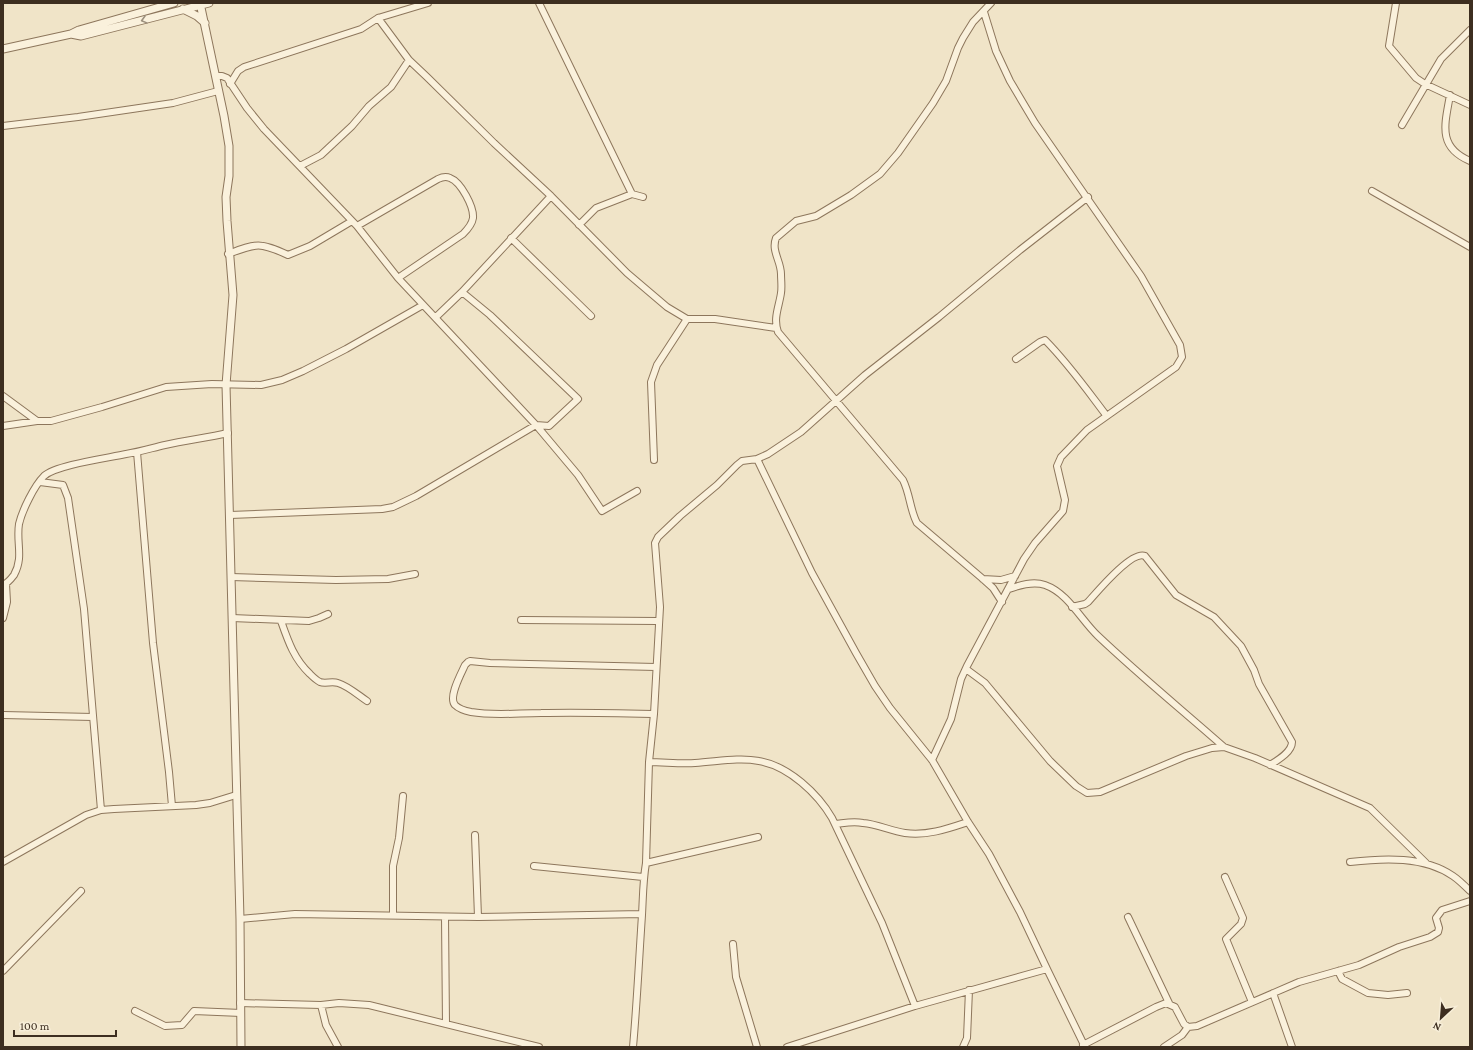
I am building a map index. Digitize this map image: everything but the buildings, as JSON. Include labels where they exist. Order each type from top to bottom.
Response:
[{"type":"street","points":[[3,49],[71,34],[79,30],[164,4],[174,3]]},
{"type":"street","points":[[71,34],[81,36],[209,3]]},
{"type":"street","points":[[230,84],[238,71],[244,67],[361,29],[378,18],[428,3]]},
{"type":"street","points":[[539,3],[632,194]]},
{"type":"street","points":[[990,3],[984,12],[973,22],[963,38],[946,81],[933,103],[898,153],[880,174],[851,195],[816,216],[796,221],[776,238],[774,250],[781,269],[782,288],[775,318],[778,332],[903,480],[909,492],[913,516],[917,523],[984,579],[993,588],[1002,602]]},
{"type":"street","points":[[1396,3],[1389,46],[1410,73],[1425,84],[1470,105]]},
{"type":"street","points":[[164,4],[166,14]]},
{"type":"street","points":[[201,4],[229,146],[229,176],[226,197],[228,254],[233,295],[226,385],[240,919],[241,1047]]},
{"type":"street","points":[[183,9],[197,16],[205,23]]},
{"type":"street","points":[[932,760],[954,712],[961,679],[966,668],[1024,559],[1035,543],[1063,511],[1065,500],[1057,466],[1061,458],[1087,430],[1106,415],[1176,367],[1181,360],[1182,352],[1176,338],[1141,276],[1036,123],[1010,81],[996,51],[984,12]]},
{"type":"street","points":[[378,18],[410,60],[494,143],[551,196],[627,273],[667,307],[687,319],[715,319],[776,328]]},
{"type":"street","points":[[1402,125],[1441,59],[1470,30]]},
{"type":"street","points":[[300,166],[321,155],[352,126],[372,103],[391,87],[410,60]]},
{"type":"street","points":[[216,76],[227,78],[264,129],[357,226],[398,278],[536,425],[578,475],[602,511],[637,491]]},
{"type":"street","points":[[3,126],[173,103],[218,91]]},
{"type":"street","points":[[1450,95],[1445,122],[1446,139],[1459,154],[1470,161]]},
{"type":"street","points":[[357,226],[438,179],[447,177],[451,178],[459,185],[467,197],[472,209],[473,218],[471,225],[463,234],[398,278]]},
{"type":"street","points":[[1372,192],[1470,247]]},
{"type":"street","points":[[579,224],[596,208],[632,194],[644,197]]},
{"type":"street","points":[[436,317],[462,292],[551,196]]},
{"type":"street","points":[[633,1047],[638,988],[643,877],[646,862],[649,762],[654,714],[660,590],[655,546],[658,537],[737,465],[747,460],[756,459],[768,454],[801,432],[865,375],[939,317],[1020,250],[1088,198]]},
{"type":"street","points":[[228,254],[246,247],[259,245],[272,248],[288,255],[310,246],[352,221]]},
{"type":"street","points":[[511,238],[591,316]]},
{"type":"street","points":[[230,515],[382,510],[393,507],[416,496],[536,425],[549,426],[578,399],[490,314],[462,292]]},
{"type":"street","points":[[3,426],[51,421],[166,387],[212,384],[261,385],[282,380],[303,372],[423,305]]},
{"type":"street","points":[[654,460],[651,382],[657,364],[687,319]]},
{"type":"street","points":[[1016,359],[1045,340],[1082,383],[1106,415]]},
{"type":"street","points":[[3,396],[37,422]]},
{"type":"street","points":[[3,618],[8,602],[4,585],[13,576],[19,563],[19,525],[23,513],[40,482],[45,476],[52,471],[87,462],[228,433]]},
{"type":"street","points":[[137,452],[152,643],[172,806]]},
{"type":"street","points":[[756,459],[812,573],[875,686],[890,708],[932,760],[968,822],[989,854],[1016,905],[1084,1046],[1156,1007],[1169,1003]]},
{"type":"street","points":[[40,482],[63,485],[68,498],[84,609],[101,810]]},
{"type":"street","points":[[1072,607],[1088,602],[1123,566],[1141,554],[1146,556],[1176,594],[1214,617],[1241,646],[1254,670],[1259,684],[1292,742],[1289,751],[1270,765]]},
{"type":"street","points":[[232,577],[344,580],[388,579],[415,574]]},
{"type":"street","points":[[984,579],[1001,580],[1015,576]]},
{"type":"street","points":[[1009,589],[1025,584],[1045,585],[1063,596],[1084,622],[1138,673],[1180,708],[1224,748]]},
{"type":"street","points":[[232,618],[309,621],[328,614]]},
{"type":"street","points":[[521,620],[658,621]]},
{"type":"street","points":[[281,621],[287,639],[299,663],[315,679],[324,683],[333,682],[340,684],[367,701]]},
{"type":"street","points":[[654,714],[592,712],[472,712],[461,709],[452,699],[465,665],[470,661],[490,663],[656,667]]},
{"type":"street","points":[[966,668],[985,683],[1050,761],[1076,786],[1087,793],[1100,792],[1200,751],[1212,748],[1224,748],[1270,765],[1370,808],[1426,863],[1454,877],[1470,891]]},
{"type":"street","points":[[3,715],[93,717]]},
{"type":"street","points":[[649,762],[694,764],[727,760],[760,761],[782,769],[799,779],[826,808],[835,824],[882,923],[915,1006]]},
{"type":"street","points":[[3,862],[86,815],[101,810],[203,804],[236,795]]},
{"type":"street","points":[[393,915],[392,866],[399,838],[403,796]]},
{"type":"street","points":[[835,824],[863,822],[906,833],[923,833],[943,830],[968,822]]},
{"type":"street","points":[[475,835],[478,917]]},
{"type":"street","points":[[646,862],[758,837]]},
{"type":"street","points":[[1350,862],[1380,859],[1426,863]]},
{"type":"street","points":[[534,866],[643,877]]},
{"type":"street","points":[[1225,877],[1243,918],[1241,924],[1226,939],[1252,1002]]},
{"type":"street","points":[[3,971],[81,891]]},
{"type":"street","points":[[1164,1047],[1182,1035],[1188,1027],[1196,1026],[1299,982],[1359,965],[1399,947],[1435,935],[1439,928],[1436,918],[1439,912],[1470,901]]},
{"type":"street","points":[[240,919],[295,914],[445,917],[642,914]]},
{"type":"street","points":[[445,917],[446,1024]]},
{"type":"street","points":[[1128,917],[1169,1003],[1175,1007],[1184,1024],[1188,1027]]},
{"type":"street","points":[[733,944],[736,977],[758,1047]]},
{"type":"street","points":[[787,1047],[915,1006],[1047,969]]},
{"type":"street","points":[[1338,971],[1342,979],[1368,992],[1388,994],[1407,993]]},
{"type":"street","points":[[963,1047],[967,1038],[969,990]]},
{"type":"street","points":[[1273,993],[1292,1047]]},
{"type":"street","points":[[240,1003],[339,1003],[369,1005],[539,1047]]},
{"type":"street","points":[[321,1004],[326,1025],[338,1047]]},
{"type":"street","points":[[135,1011],[166,1026],[182,1025],[194,1011],[241,1013]]}]
